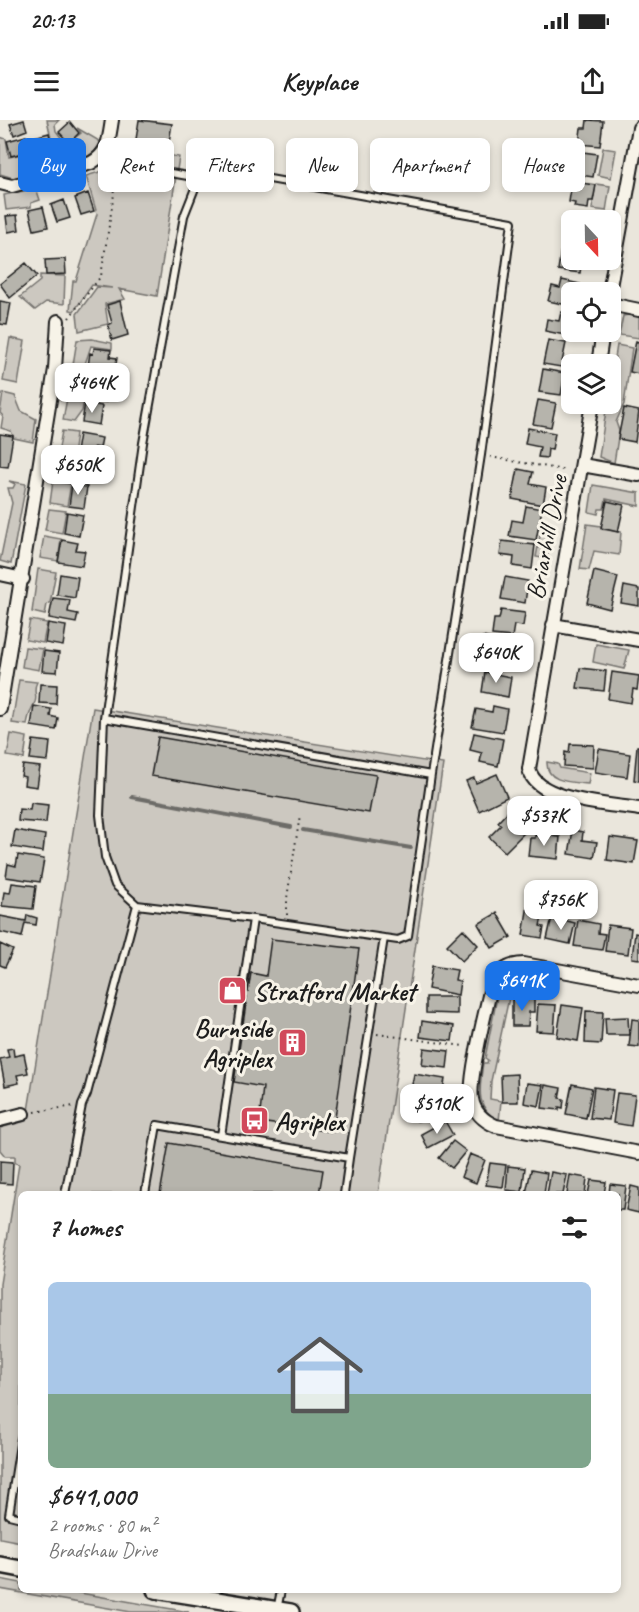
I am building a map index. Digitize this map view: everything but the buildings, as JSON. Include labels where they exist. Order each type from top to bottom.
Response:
[{"type":"street","points":[[109,138],[112,120]]},
{"type":"street","points":[[611,282],[638,136]]},
{"type":"street","points":[[0,183],[12,186],[98,159]]},
{"type":"street","points":[[621,306],[639,310]]},
{"type":"street","points":[[0,709],[23,579],[55,369],[58,321]]},
{"type":"street","name":"Briarhill Drive","points":[[590,414],[530,759],[531,777],[553,794],[639,809]]},
{"type":"street","points":[[582,465],[639,475]]},
{"type":"street","points":[[0,574],[23,579]]},
{"type":"street","points":[[553,625],[639,640]]},
{"type":"street","points":[[639,985],[530,965],[520,964],[506,969],[496,978],[491,987],[471,1090],[476,1110],[484,1120],[496,1126],[639,1153]]},
{"type":"street","points":[[0,1120],[23,1114]]},
{"type":"street","points":[[0,1565],[18,1568]]},
{"type":"street","points":[[173,1593],[284,1611]]},
{"type":"lane","points":[[193,192],[184,216],[143,443],[104,718],[100,814],[105,857],[115,885],[137,905],[398,940],[408,936],[481,455],[512,222],[274,180]]},
{"type":"lane","points":[[104,718],[431,775]]},
{"type":"lane","points":[[66,1191],[82,1105],[87,1094],[137,905]]},
{"type":"lane","points":[[221,1136],[253,919]]},
{"type":"lane","points":[[344,1191],[384,938]]},
{"type":"lane","points":[[146,1191],[157,1125],[350,1158]]},
{"type":"lane","points":[[18,1457],[9,1515],[18,1517]]},
{"type":"lane","points":[[281,1593],[284,1611]]},
{"type":"path","points":[[58,321],[72,317],[101,276],[114,192]]},
{"type":"path","points":[[481,455],[564,470]]},
{"type":"path","points":[[287,924],[287,898],[300,814]]},
{"type":"path","points":[[369,1033],[463,1046]]},
{"type":"path","points":[[23,1114],[82,1105]]},
{"type":"shaded area","points":[[47,120],[59,120],[55,124],[56,131],[61,138],[51,138]]},
{"type":"shaded area","points":[[77,128],[98,140],[98,147],[86,158],[86,138],[74,138],[81,133]]},
{"type":"shaded area","points":[[0,137],[6,139],[9,157],[18,155],[18,177],[13,178],[0,174]]},
{"type":"shaded area","points":[[603,148],[616,150],[611,178],[598,175]]},
{"type":"shaded area","points":[[174,156],[179,157],[174,189]]},
{"type":"shaded area","points":[[98,172],[98,192],[173,192],[157,296],[119,289],[125,299],[105,304],[108,324],[79,331],[77,314],[97,287],[112,288],[92,285],[74,311],[70,310],[73,281],[76,281],[97,214],[86,176]]},
{"type":"shaded area","points":[[596,184],[610,186],[606,210],[592,209]]},
{"type":"shaded area","points":[[37,192],[40,200],[31,203],[31,207],[6,210],[4,195]]},
{"type":"shaded area","points":[[40,275],[65,276],[64,304],[46,302],[35,310],[20,297],[40,281]]},
{"type":"shaded area","points":[[623,316],[639,317],[639,338],[621,335]]},
{"type":"shaded area","points":[[10,338],[25,341],[18,384],[3,381]]},
{"type":"shaded area","points":[[92,339],[112,343],[112,349],[91,346],[84,367],[73,365],[77,340]]},
{"type":"shaded area","points":[[617,345],[632,348],[621,411],[621,354],[616,354]]},
{"type":"shaded area","points":[[71,376],[88,380],[82,411],[74,422],[63,420]]},
{"type":"shaded area","points":[[3,393],[15,396],[21,411],[36,419],[33,442],[14,438],[11,431],[1,428],[3,416],[0,413]]},
{"type":"shaded area","points":[[605,414],[620,414],[616,422],[619,431],[614,463],[599,457]]},
{"type":"shaded area","points":[[62,431],[76,433],[72,465],[65,476],[54,475]]},
{"type":"shaded area","points":[[9,481],[26,484],[11,564],[0,561],[12,503],[8,488],[13,488],[15,484]]},
{"type":"shaded area","points":[[53,481],[71,484],[67,506],[50,503]]},
{"type":"shaded area","points":[[593,485],[639,493],[639,506],[606,499],[604,509],[599,509],[598,514],[589,512]]},
{"type":"shaded area","points":[[49,509],[66,511],[62,533],[45,530]]},
{"type":"shaded area","points":[[542,524],[553,526],[547,559],[536,557]]},
{"type":"shaded area","points":[[587,524],[621,532],[619,555],[594,551],[589,570],[580,569]]},
{"type":"shaded area","points":[[44,536],[61,539],[58,561],[40,558]]},
{"type":"shaded area","points":[[38,569],[56,572],[50,603],[47,604],[45,615],[32,612]]},
{"type":"shaded area","points":[[30,620],[47,623],[43,643],[26,640]]},
{"type":"shaded area","points":[[596,644],[629,650],[624,669],[593,662]]},
{"type":"shaded area","points":[[25,647],[43,649],[39,670],[22,667]]},
{"type":"shaded area","points":[[19,680],[37,682],[36,700],[27,725],[12,723]]},
{"type":"shaded area","points":[[93,708],[443,764],[378,1191],[18,1191],[18,1541],[0,1538],[0,1284],[19,1164],[15,1163],[15,1156],[5,1156],[0,1150],[0,1128],[26,1121]]},
{"type":"shaded area","points":[[11,734],[27,737],[24,759],[7,756]]},
{"type":"shaded area","points":[[547,762],[558,764],[560,768],[590,773],[588,784],[555,778],[548,769]]},
{"type":"shaded area","points":[[524,975],[521,994],[510,993],[491,1081],[490,1099],[501,1101],[499,1121],[491,1116],[482,1103],[480,1088],[483,1063],[487,1063],[488,1060],[485,1058],[499,987],[506,980]]},
{"type":"shaded area","points":[[0,1579],[18,1582],[18,1592],[0,1589]]},
{"type":"shaded area","points":[[23,1593],[80,1593],[189,1612],[131,1612]]},
{"type":"waterway","points":[[132,797],[291,827]]},
{"type":"waterway","points":[[303,830],[411,848]]},
{"type":"place","name":"Stratford Market","points":[[233,991]]},
{"type":"place","name":"Burnside Agriplex","points":[[293,1043]]},
{"type":"place","name":"Agriplex","points":[[254,1121]]}]
